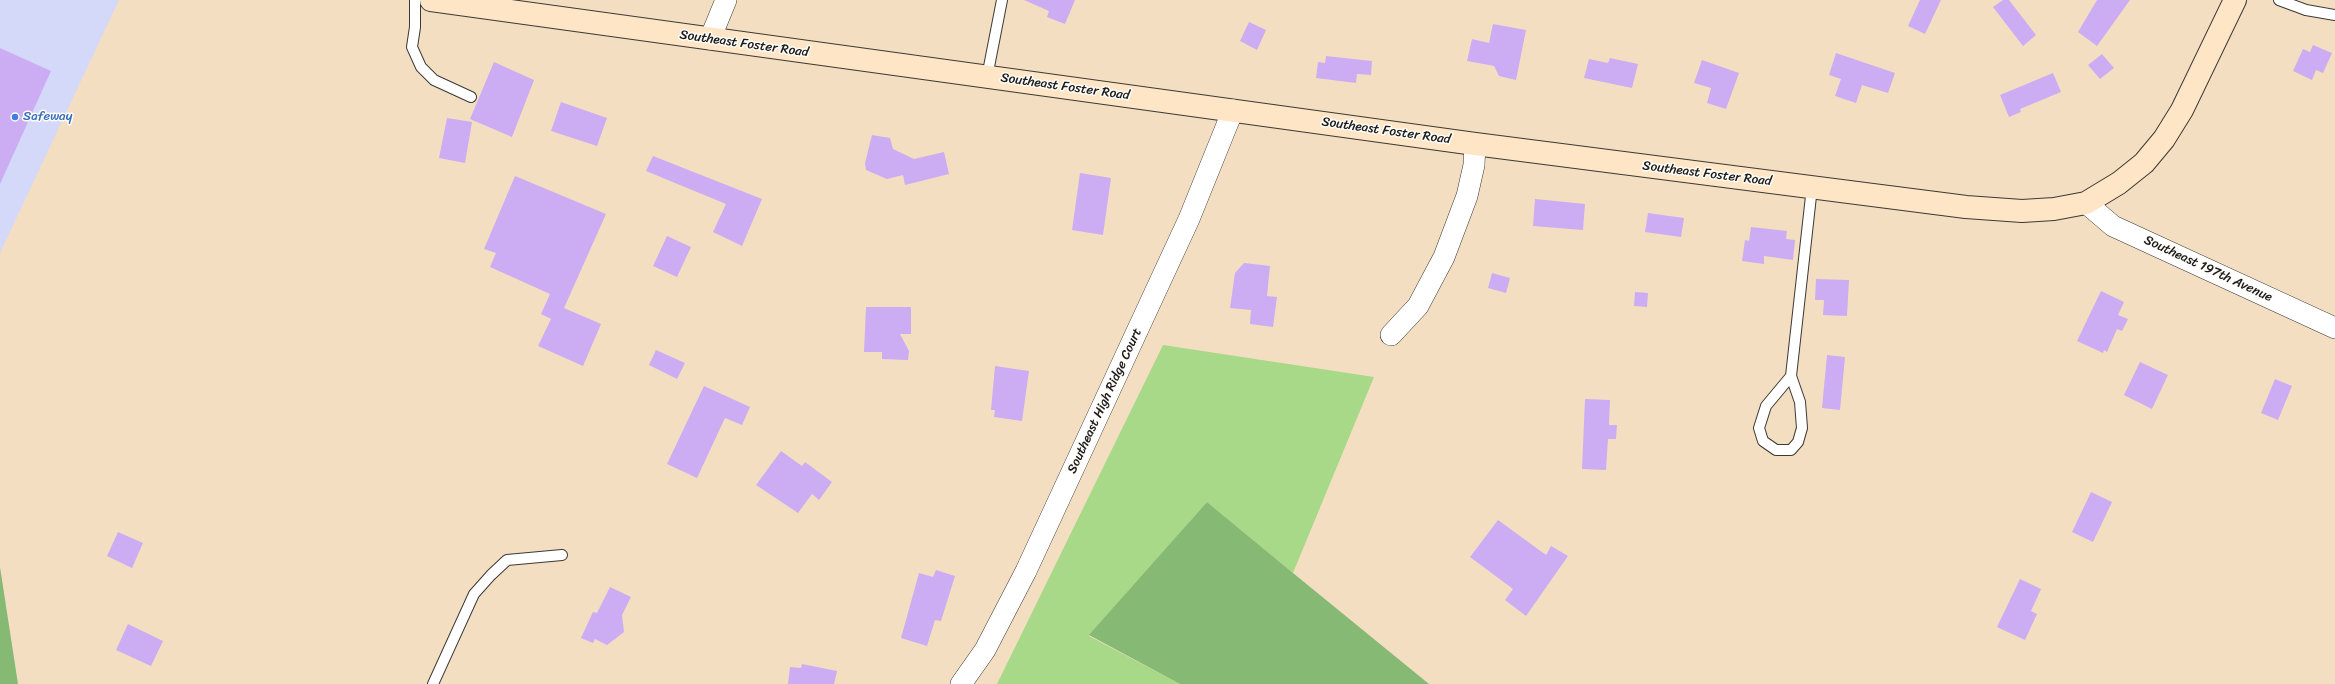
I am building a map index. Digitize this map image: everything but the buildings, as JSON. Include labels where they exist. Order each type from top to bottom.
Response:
[{"type":"main road","name":"Southeast Foster Road","points":[[431,0],[1475,144],[1966,207],[2022,211],[2054,209],[2086,203],[2119,183],[2144,163],[2164,139],[2182,110],[2235,0]]},
{"type":"street","points":[[710,39],[726,0]]},
{"type":"street","name":"Southeast High Ridge Court","points":[[961,684],[985,650],[1019,584],[1189,219],[1233,110]]},
{"type":"street","points":[[1391,335],[1418,306],[1444,257],[1467,196],[1474,165],[1475,144]]},
{"type":"street","name":"Southeast 197th Avenue","points":[[2086,203],[2113,226],[2335,328]]},
{"type":"lane","points":[[415,0],[412,47],[421,67],[434,80],[471,97]]},
{"type":"lane","points":[[987,77],[1002,0]]},
{"type":"lane","points":[[2279,0],[2306,10],[2335,15]]},
{"type":"lane","points":[[1791,376],[1766,406],[1758,428],[1763,441],[1776,450],[1791,450],[1798,442],[1802,428],[1800,402],[1791,376],[1812,187]]},
{"type":"lane","points":[[433,684],[474,594],[491,575],[507,560],[562,555]]},
{"type":"shaded area","points":[[0,0],[119,0],[0,253]]},
{"type":"green space","points":[[1163,345],[1374,377],[1293,573],[1207,502],[1089,636],[1180,684],[997,684]]},
{"type":"green space","points":[[1207,502],[1429,684],[1180,684],[1089,635]]},
{"type":"green space","points":[[0,567],[18,684],[0,684]]},
{"type":"place","name":"Safeway","points":[[15,117]]}]
